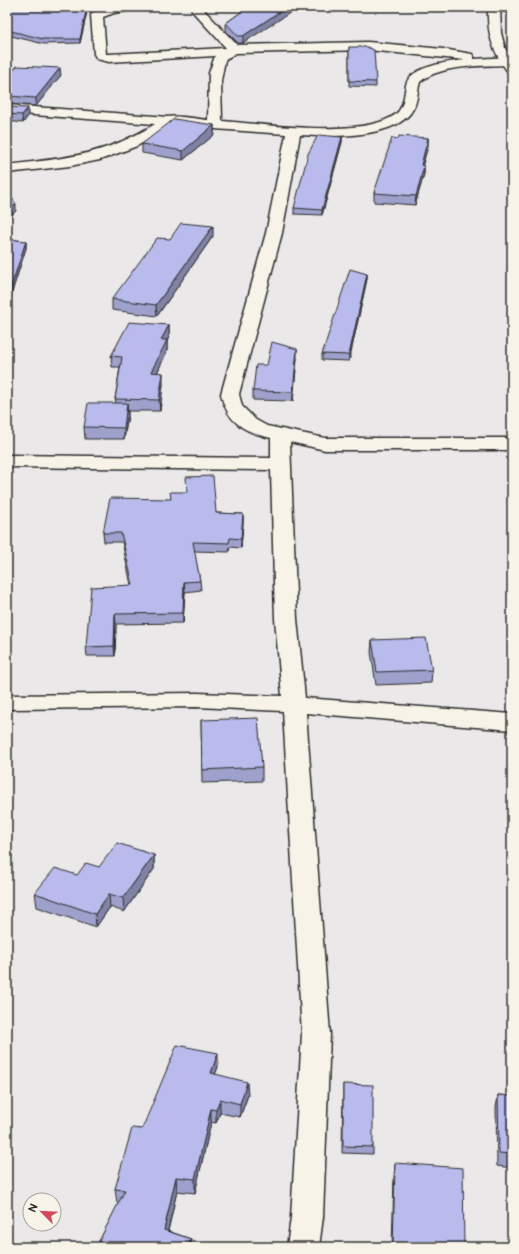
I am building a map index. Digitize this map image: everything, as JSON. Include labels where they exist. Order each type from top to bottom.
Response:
[{"type":"street","points":[[134,7],[112,10],[97,15],[101,56],[109,58],[231,51],[368,46],[443,53],[468,57],[487,63]]},
{"type":"street","points":[[197,7],[198,11],[231,51]]},
{"type":"street","points":[[510,64],[495,42],[493,20],[495,7],[512,9]]},
{"type":"street","points":[[215,124],[215,71],[219,59],[231,51]]},
{"type":"street","points":[[7,108],[294,130],[332,132],[360,130],[393,123],[405,112],[412,96],[411,88],[416,78],[430,71],[444,67],[487,63],[510,64]]},
{"type":"street","points":[[7,169],[76,161],[107,153],[143,138],[172,120]]},
{"type":"street","points":[[294,130],[274,233],[230,394],[233,407],[249,424],[261,430],[325,444],[512,444]]},
{"type":"street","points":[[280,435],[286,619],[294,704],[316,1034],[303,1247]]},
{"type":"street","points":[[7,462],[281,464]]},
{"type":"street","points":[[7,702],[197,700],[294,704],[369,712],[512,722]]},
{"type":"building","points":[[7,7],[87,7],[80,39],[43,39],[7,30]]},
{"type":"building","points":[[248,7],[287,7],[243,36],[238,36],[226,23]]},
{"type":"building","points":[[349,47],[367,47],[374,50],[376,82],[349,81]]},
{"type":"building","points":[[17,66],[60,68],[36,98],[7,96],[7,77]]},
{"type":"building","points":[[7,107],[28,108],[22,115],[7,114]]},
{"type":"building","points":[[174,119],[214,125],[183,151],[142,144]]},
{"type":"building","points":[[318,135],[342,137],[322,210],[294,208],[308,154]]},
{"type":"building","points":[[399,136],[428,138],[421,165],[424,166],[416,196],[374,193],[392,138],[398,139]]},
{"type":"building","points":[[7,191],[16,204],[7,212]]},
{"type":"building","points":[[181,223],[213,226],[156,305],[112,299],[157,238],[170,239]]},
{"type":"building","points":[[7,239],[26,241],[10,290],[7,290]]},
{"type":"building","points":[[350,269],[367,274],[349,355],[322,354]]},
{"type":"building","points":[[129,322],[169,325],[161,340],[167,340],[151,372],[163,373],[159,400],[115,399],[122,357],[111,356]]},
{"type":"building","points":[[272,342],[297,349],[293,392],[253,391],[256,365],[267,365]]},
{"type":"building","points":[[88,403],[127,403],[124,428],[84,427]]},
{"type":"building","points":[[213,476],[216,513],[243,514],[241,539],[230,538],[229,543],[193,542],[200,581],[184,582],[183,613],[115,614],[114,646],[86,647],[91,587],[133,585],[121,533],[103,533],[110,498],[171,499],[170,492],[187,492],[186,477]]},
{"type":"building","points":[[426,638],[432,670],[377,672],[372,640]]},
{"type":"building","points":[[258,718],[262,767],[202,770],[201,720]]},
{"type":"building","points":[[117,843],[154,855],[123,898],[109,894],[95,914],[35,893],[55,868],[77,875],[86,863],[99,867]]},
{"type":"building","points":[[177,1045],[218,1053],[211,1073],[247,1082],[240,1104],[220,1099],[216,1110],[211,1109],[195,1179],[176,1177],[164,1230],[191,1239],[187,1247],[96,1247],[125,1190],[115,1189],[132,1128],[142,1129]]},
{"type":"building","points":[[343,1084],[373,1085],[373,1147],[343,1146]]},
{"type":"building","points":[[498,1095],[512,1096],[512,1154],[499,1153]]},
{"type":"building","points":[[395,1163],[463,1168],[464,1247],[393,1247]]}]
